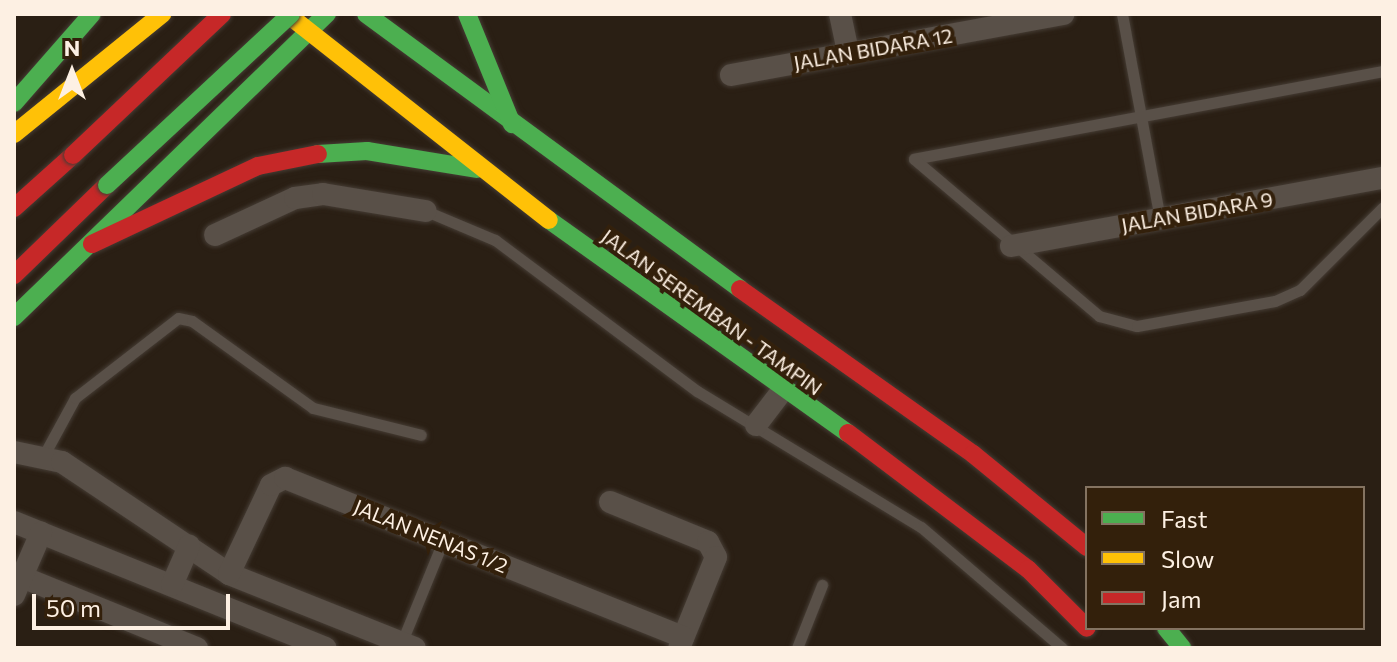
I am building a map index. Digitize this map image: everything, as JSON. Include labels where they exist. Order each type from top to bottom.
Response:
[{"type":"main road","points":[[14,103],[92,14]]},
{"type":"main road","points":[[14,134],[162,14]]},
{"type":"main road","points":[[14,208],[222,14]]},
{"type":"main road","points":[[14,275],[289,14]]},
{"type":"main road","name":"JALAN SEREMBAN - TAMPIN","points":[[289,14],[478,169],[993,541],[1085,626]]},
{"type":"main road","points":[[14,317],[207,134],[327,14]]},
{"type":"main road","name":"JALAN SEREMBAN - TAMPIN","points":[[366,14],[514,129],[973,454],[1085,545]]},
{"type":"main road","points":[[467,14],[514,129]]},
{"type":"main road","points":[[108,60],[160,56],[184,67],[200,85],[207,134]]},
{"type":"main road","points":[[92,244],[244,171],[313,154],[367,151],[478,169]]},
{"type":"main road","name":"JALAN SEREMBAN - TAMPIN","points":[[1089,630],[1103,643]]},
{"type":"main road","points":[[1168,630],[1182,648]]},
{"type":"street","points":[[840,14],[848,53]]},
{"type":"street","name":"JALAN BIDARA 12","points":[[731,75],[1063,14]]},
{"type":"street","name":"JALAN BIDARA 9","points":[[1011,246],[1383,178]]},
{"type":"street","points":[[215,235],[295,198],[323,194],[426,211]]},
{"type":"street","points":[[756,425],[782,391]]},
{"type":"street","points":[[14,452],[45,453],[229,574],[405,646]]},
{"type":"street","name":"JALAN NENAS 1/2","points":[[229,574],[271,485],[285,478],[681,642]]},
{"type":"street","points":[[610,502],[708,542],[716,557],[681,642]]},
{"type":"street","points":[[14,522],[172,585],[282,640],[326,648]]},
{"type":"street","points":[[41,533],[18,586],[197,648]]},
{"type":"street","points":[[172,585],[189,546]]},
{"type":"lane","points":[[1122,14],[1160,219]]},
{"type":"lane","points":[[1383,71],[915,156],[1011,246],[1099,316],[1137,326],[1275,301],[1300,290],[1383,207]]},
{"type":"lane","points":[[426,211],[495,240],[697,391],[921,527],[1062,648]]},
{"type":"lane","points":[[45,453],[75,398],[178,318],[192,321],[313,408],[421,435]]},
{"type":"lane","points":[[405,646],[443,541]]},
{"type":"lane","points":[[797,648],[822,585]]},
{"type":"traffic: fast","points":[[14,103],[92,14]]},
{"type":"traffic: fast","points":[[107,185],[291,14]]},
{"type":"traffic: fast","points":[[14,317],[327,14]]},
{"type":"traffic: fast","points":[[366,14],[740,289]]},
{"type":"traffic: fast","points":[[467,14],[512,124]]},
{"type":"traffic: fast","points":[[318,154],[367,151],[477,169]]},
{"type":"traffic: fast","points":[[549,220],[848,433]]},
{"type":"traffic: fast","points":[[1168,630],[1182,648]]},
{"type":"traffic: slow","points":[[14,134],[162,14]]},
{"type":"traffic: slow","points":[[287,14],[549,220]]},
{"type":"traffic: jam","points":[[73,155],[222,14]]},
{"type":"traffic: jam","points":[[92,244],[258,166],[318,154]]},
{"type":"traffic: jam","points":[[14,208],[73,155]]},
{"type":"traffic: jam","points":[[14,275],[107,185]]},
{"type":"traffic: jam","points":[[740,289],[973,454],[1085,545]]},
{"type":"traffic: jam","points":[[848,433],[1028,569],[1085,626]]}]
